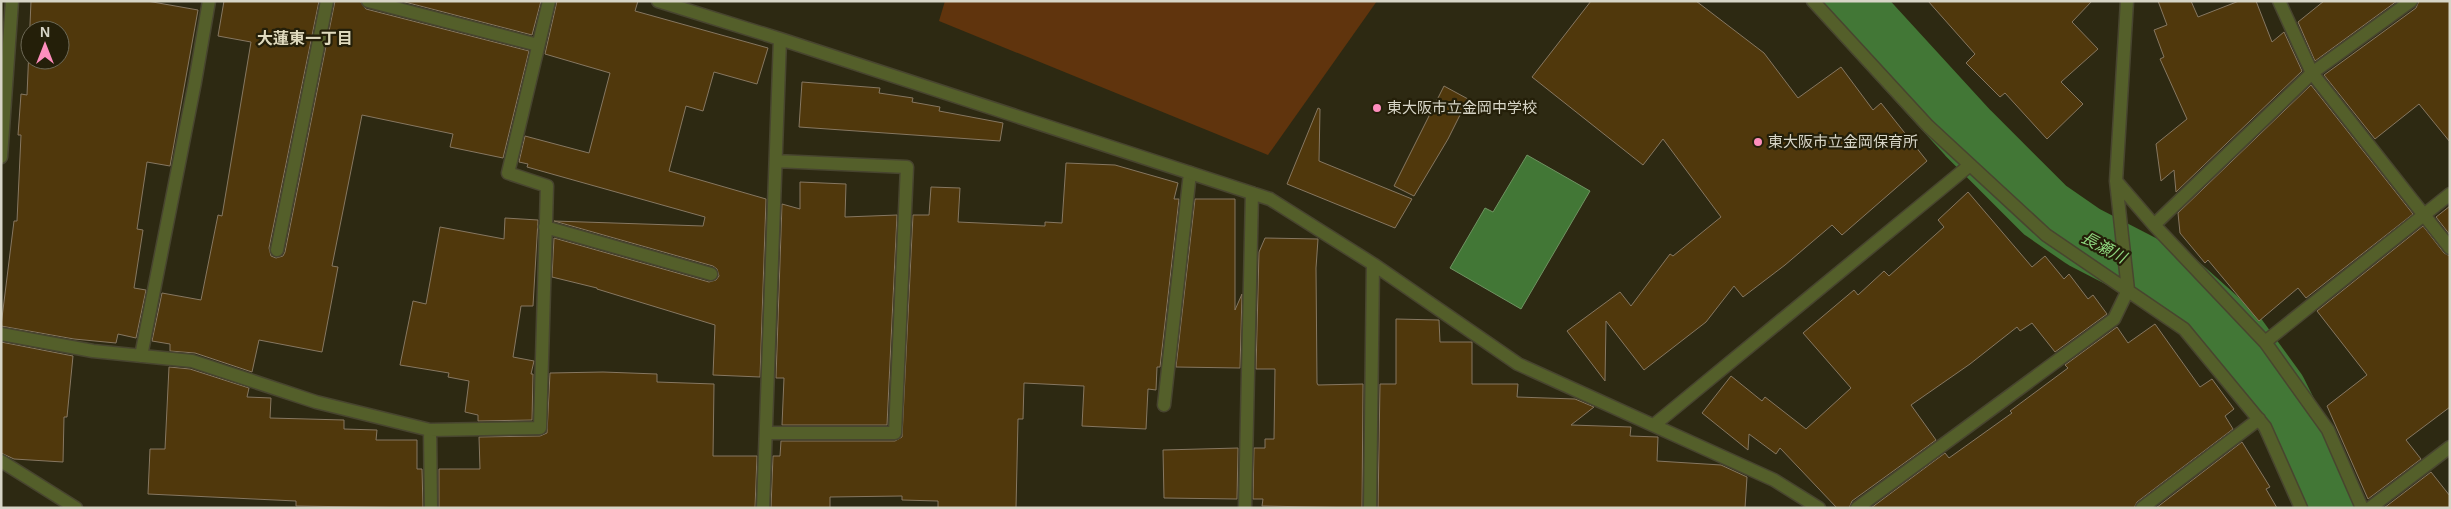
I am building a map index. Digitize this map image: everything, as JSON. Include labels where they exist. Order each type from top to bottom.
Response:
[{"type":"street","points":[[1,157],[12,1]]},
{"type":"street","points":[[141,356],[209,1]]},
{"type":"street","points":[[278,250],[327,1]]},
{"type":"street","points":[[368,1],[538,45]]},
{"type":"street","points":[[1,334],[93,351],[192,361],[316,402],[430,430],[540,428],[547,186],[508,173],[549,1]]},
{"type":"street","points":[[658,1],[1270,199],[1373,264],[1518,364],[1774,480],[1819,508]]},
{"type":"street","points":[[1813,1],[1928,126],[2046,235],[2184,329],[2265,427],[2302,508]]},
{"type":"street","points":[[1856,508],[2114,319],[2128,290],[2116,181],[2127,1]]},
{"type":"street","points":[[2279,1],[2312,73],[2450,248]]},
{"type":"street","points":[[2154,225],[2312,73],[2411,1]]},
{"type":"street","points":[[763,508],[780,39]]},
{"type":"street","points":[[766,433],[895,432],[907,167],[776,161]]},
{"type":"street","points":[[1654,425],[1970,165]]},
{"type":"street","points":[[1164,405],[1190,173]]},
{"type":"street","points":[[2116,181],[2154,225],[2265,342],[2328,430],[2362,508]]},
{"type":"street","points":[[1245,508],[1252,194]]},
{"type":"street","points":[[2265,342],[2450,194]]},
{"type":"street","points":[[545,227],[712,274]]},
{"type":"street","points":[[1370,508],[1373,264]]},
{"type":"street","points":[[2142,508],[2259,419]]},
{"type":"street","points":[[430,430],[431,508]]},
{"type":"street","points":[[2370,508],[2450,447]]},
{"type":"street","points":[[1,460],[76,508]]},
{"type":"shaded area","points":[[945,1],[1377,1],[1268,155],[939,21]]},
{"type":"shaded area","points":[[1527,155],[1590,191],[1521,309],[1450,268],[1485,208],[1493,212]]},
{"type":"building","points":[[31,1],[147,1],[198,10],[170,166],[147,162],[137,229],[143,230],[134,288],[146,290],[136,338],[118,334],[116,343],[74,339],[1,326],[14,221],[17,221],[21,135],[18,135],[21,94],[27,95],[28,70],[70,70],[70,20],[30,20]]},
{"type":"building","points":[[224,1],[319,1],[269,248],[271,256],[276,258],[283,256],[285,252],[335,1],[360,1],[366,9],[529,51],[503,158],[450,147],[453,134],[362,115],[332,266],[338,267],[322,352],[259,340],[252,372],[195,353],[170,351],[170,344],[152,341],[162,293],[201,300],[218,215],[222,216],[251,42],[218,36]]},
{"type":"building","points":[[401,1],[541,1],[532,35]]},
{"type":"building","points":[[557,1],[638,1],[635,11],[768,48],[757,84],[714,72],[703,111],[686,106],[669,171],[766,199],[760,377],[713,375],[715,325],[597,288],[552,277],[554,238],[709,282],[716,280],[719,276],[717,269],[713,266],[554,221],[703,226],[705,217],[527,167],[528,164],[519,162],[525,136],[589,153],[610,73],[545,54]]},
{"type":"building","points":[[1591,1],[1696,1],[1764,53],[1798,98],[1841,67],[1873,110],[1881,103],[1927,161],[1842,235],[1832,225],[1785,265],[1743,297],[1734,286],[1706,322],[1644,370],[1606,321],[1605,381],[1567,331],[1620,292],[1631,306],[1670,254],[1673,256],[1721,217],[1663,139],[1643,165],[1532,77]]},
{"type":"building","points":[[1928,1],[2092,1],[2072,22],[2098,49],[2061,82],[2083,104],[2047,139],[2005,93],[2000,97],[1966,63],[1975,54]]},
{"type":"building","points":[[2158,1],[2191,1],[2198,17],[2239,1],[2256,1],[2272,42],[2284,32],[2302,71],[2176,192],[2174,170],[2161,181],[2156,144],[2187,119],[2160,59],[2164,57],[2154,30],[2167,25]]},
{"type":"building","points":[[2324,1],[2397,1],[2315,61],[2298,22]]},
{"type":"building","points":[[2419,1],[2450,1],[2450,142],[2419,104],[2375,139],[2324,75],[2416,8]]},
{"type":"building","points":[[802,82],[880,88],[879,93],[913,98],[912,102],[940,107],[939,111],[1003,123],[1000,141],[799,127]]},
{"type":"building","points":[[2311,85],[2413,214],[2306,298],[2298,288],[2259,321],[2208,260],[2205,263],[2180,233],[2178,213]]},
{"type":"building","points":[[1444,86],[1468,99],[1448,139],[1414,196],[1394,186]]},
{"type":"building","points":[[1318,108],[1320,109],[1319,161],[1412,199],[1395,228],[1287,184]]},
{"type":"building","points":[[1066,163],[1115,165],[1178,183],[1174,199],[1179,199],[1160,367],[1157,367],[1156,390],[1148,389],[1146,429],[1082,426],[1084,386],[1024,383],[1023,419],[1018,419],[1016,508],[938,508],[938,501],[902,500],[902,496],[830,497],[830,508],[771,508],[773,456],[780,456],[781,441],[895,441],[902,437],[913,215],[929,215],[931,187],[960,188],[958,222],[1045,226],[1045,222],[1062,223]]},
{"type":"building","points":[[800,182],[846,184],[845,217],[897,215],[887,425],[782,425],[784,378],[776,378],[782,204],[800,209]]},
{"type":"building","points":[[1968,192],[2032,267],[2045,256],[2064,279],[2069,274],[2088,299],[2093,295],[2107,314],[2055,352],[2032,323],[2020,331],[2017,327],[1970,364],[1911,405],[1936,440],[1852,501],[1849,508],[1837,508],[1780,448],[1776,454],[1749,434],[1748,450],[1702,413],[1731,376],[1762,401],[1765,397],[1806,429],[1851,388],[1803,333],[1854,290],[1858,295],[1884,271],[1889,276],[1944,227],[1938,220]]},
{"type":"building","points":[[1195,199],[1235,199],[1235,310],[1242,294],[1240,368],[1176,367]]},
{"type":"building","points":[[2450,206],[2450,235],[2436,217]]},
{"type":"building","points":[[505,218],[538,220],[533,306],[521,306],[513,357],[534,361],[531,374],[533,374],[532,420],[478,421],[478,415],[465,412],[469,381],[448,377],[449,373],[400,365],[413,301],[426,304],[440,227],[504,239]]},
{"type":"building","points":[[2423,226],[2444,253],[2450,256],[2450,407],[2406,440],[2421,459],[2368,499],[2327,406],[2367,375],[2317,311]]},
{"type":"building","points":[[1265,238],[1318,239],[1316,268],[1317,383],[1318,385],[1363,384],[1362,508],[1262,506],[1263,499],[1253,499],[1254,448],[1265,448],[1265,439],[1274,439],[1275,369],[1256,369],[1259,252]]},
{"type":"building","points":[[1396,319],[1439,320],[1440,342],[1472,342],[1472,384],[1518,384],[1517,397],[1575,399],[1594,407],[1571,425],[1631,427],[1630,436],[1658,437],[1657,461],[1721,465],[1747,477],[1745,508],[1378,508],[1380,384],[1396,384]]},
{"type":"building","points":[[2155,324],[2200,387],[2212,379],[2234,409],[2225,416],[2233,429],[2137,502],[2134,508],[1871,508],[1945,453],[1949,458],[2012,413],[2010,411],[2068,368],[2065,365],[2117,327],[2128,343]]},
{"type":"building","points":[[1,342],[73,356],[67,417],[64,417],[63,462],[14,459],[1,453]]},
{"type":"building","points":[[169,367],[190,369],[249,388],[247,397],[271,398],[270,418],[344,420],[344,429],[377,430],[376,440],[417,440],[417,469],[422,469],[423,508],[296,506],[296,501],[148,494],[150,449],[165,449]]},
{"type":"building","points":[[550,373],[657,374],[657,382],[714,384],[713,456],[757,456],[755,508],[439,508],[439,469],[480,469],[479,437],[540,436],[547,433]]},
{"type":"building","points":[[2242,442],[2270,487],[2266,489],[2277,508],[2156,508]]},
{"type":"building","points":[[1238,448],[1237,499],[1164,498],[1163,450]]},
{"type":"building","points":[[2431,472],[2450,496],[2450,508],[2384,508]]},
{"type":"waterway","name":"長瀬川","points":[[1847,1],[1968,133],[2045,210],[2084,237],[2177,285],[2235,337],[2275,392],[2333,508]]},
{"type":"place","name":"東大阪市立金岡中学校","points":[[1377,108]]},
{"type":"place","name":"東大阪市立金岡保育所","points":[[1758,142]]},
{"type":"district","name":"大蓮東一丁目","points":[[305,38]]}]
